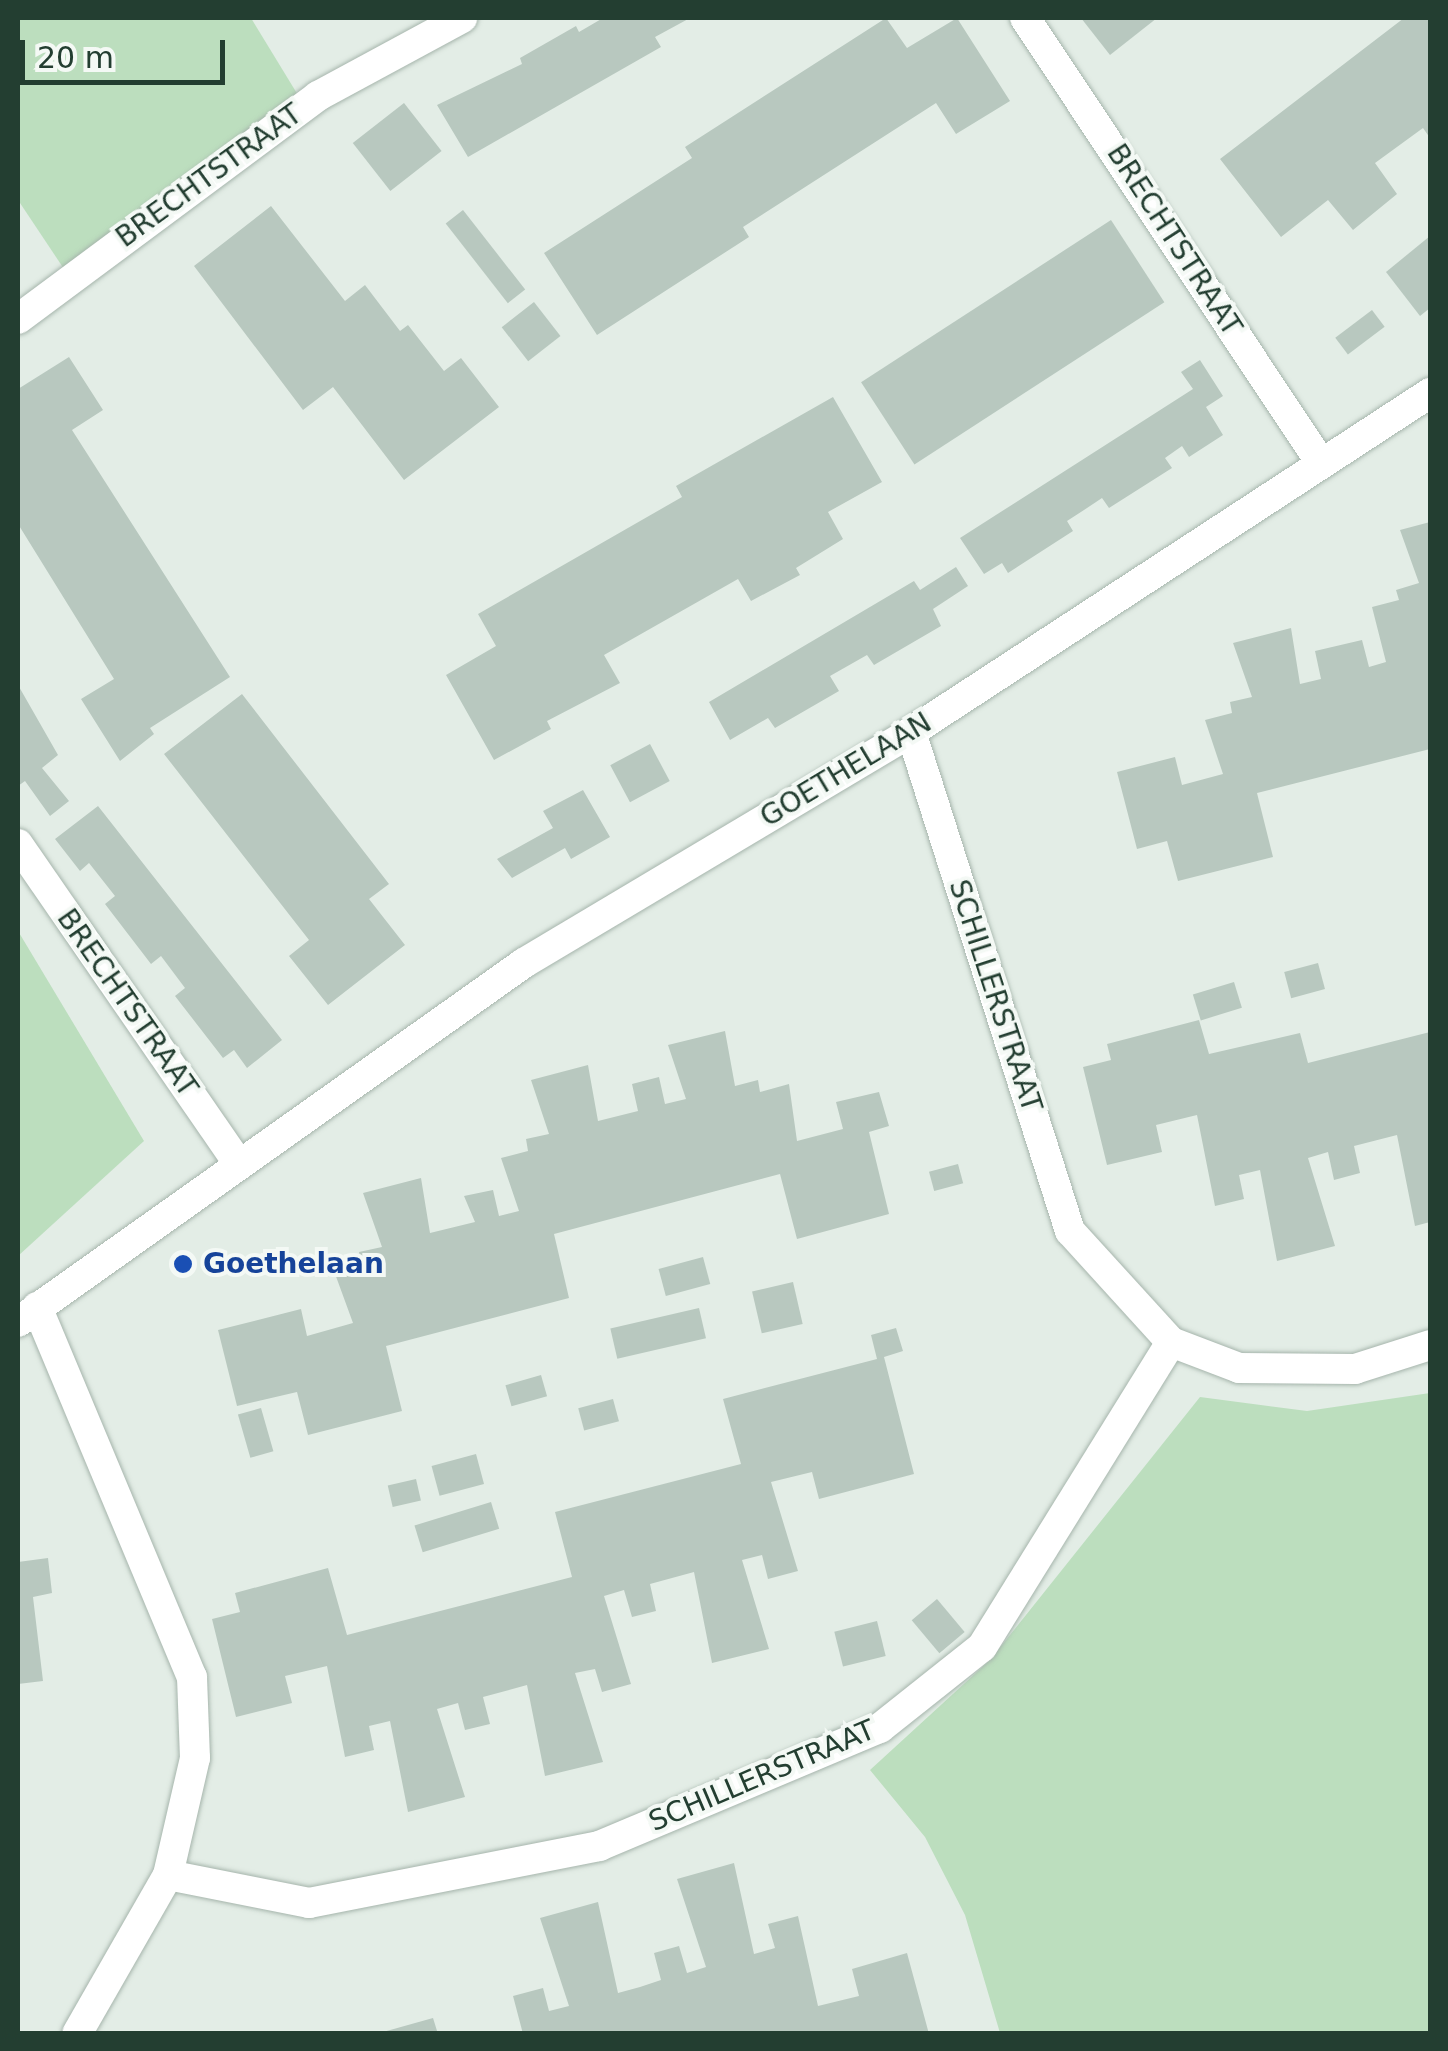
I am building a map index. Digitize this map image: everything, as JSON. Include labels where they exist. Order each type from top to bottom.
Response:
[{"type":"street","name":"BRECHTSTRAAT","points":[[18,319],[318,96],[462,18]]},
{"type":"street","name":"BRECHTSTRAAT","points":[[1025,18],[1321,463]]},
{"type":"street","name":"GOETHELAAN","points":[[28,1314],[236,1161],[524,963],[911,732],[1430,393]]},
{"type":"street","name":"SCHILLERSTRAAT","points":[[911,732],[1070,1231],[1172,1342],[1239,1368],[1355,1369],[1430,1344]]},
{"type":"street","name":"BRECHTSTRAAT","points":[[18,844],[236,1161]]},
{"type":"street","points":[[28,1314],[192,1676],[194,1758],[168,1875],[77,2034]]},
{"type":"street","name":"SCHILLERSTRAAT","points":[[168,1875],[309,1903],[599,1846],[880,1728],[982,1647],[1172,1342]]},
{"type":"green space","points":[[18,18],[251,18],[301,100],[70,278],[18,200]]},
{"type":"green space","points":[[18,931],[144,1141],[18,1256]]},
{"type":"green space","points":[[1430,1393],[1430,2033],[1000,2033],[965,1915],[925,1837],[870,1770],[990,1660],[1200,1397],[1307,1411]]},
{"type":"building","points":[[603,18],[690,18],[655,37],[661,47],[468,157],[437,105],[522,64],[520,58],[576,26],[579,32]]},
{"type":"building","points":[[886,18],[907,48],[957,18],[1010,101],[956,134],[936,103],[743,227],[749,237],[597,335],[544,253],[692,158],[685,147]]},
{"type":"building","points":[[1081,18],[1157,18],[1110,55]]},
{"type":"building","points":[[1404,18],[1430,18],[1430,138],[1423,128],[1375,163],[1397,194],[1353,230],[1328,200],[1281,237],[1220,159]]},
{"type":"building","points":[[404,103],[442,151],[390,191],[353,143]]},
{"type":"building","points":[[271,206],[345,301],[365,285],[400,331],[408,325],[444,371],[461,358],[499,407],[404,480],[333,387],[303,410],[194,266]]},
{"type":"building","points":[[463,210],[525,290],[508,303],[446,224]]},
{"type":"building","points":[[1111,220],[1164,302],[914,464],[861,382]]},
{"type":"building","points":[[1430,236],[1430,308],[1420,316],[1386,272]]},
{"type":"building","points":[[534,302],[560,336],[528,361],[502,327]]},
{"type":"building","points":[[1372,310],[1385,327],[1348,354],[1335,338]]},
{"type":"building","points":[[69,357],[103,410],[72,430],[230,677],[150,728],[154,734],[120,761],[81,699],[114,679],[18,524],[18,389]]},
{"type":"building","points":[[1200,360],[1223,396],[1206,407],[1223,435],[1189,457],[1182,446],[1165,458],[1172,468],[1109,508],[1102,498],[1067,521],[1073,531],[1008,573],[1002,563],[984,574],[960,538],[1193,389],[1181,372]]},
{"type":"building","points":[[833,397],[882,482],[828,512],[843,539],[796,568],[800,575],[751,601],[738,579],[604,655],[620,683],[547,721],[551,729],[494,760],[446,675],[496,646],[478,614],[682,497],[676,486]]},
{"type":"building","points":[[1430,522],[1430,749],[1257,793],[1273,857],[1178,881],[1167,841],[1137,849],[1117,772],[1175,757],[1182,785],[1223,774],[1205,720],[1232,713],[1230,702],[1252,697],[1233,643],[1291,628],[1300,684],[1321,679],[1315,651],[1362,640],[1369,667],[1386,662],[1372,607],[1399,600],[1396,590],[1419,583],[1400,530]]},
{"type":"building","points":[[956,567],[968,586],[933,609],[941,626],[874,665],[867,655],[830,676],[839,691],[775,728],[768,718],[730,740],[709,702],[914,581],[920,590]]},
{"type":"building","points":[[18,685],[58,755],[42,768],[69,801],[50,816],[25,781],[18,786]]},
{"type":"building","points":[[242,694],[389,884],[369,899],[405,945],[328,1005],[289,956],[309,940],[164,754]]},
{"type":"building","points":[[650,744],[670,781],[630,802],[610,765]]},
{"type":"building","points":[[583,790],[610,837],[571,859],[565,848],[512,878],[497,859],[553,828],[543,811]]},
{"type":"building","points":[[98,806],[282,1040],[247,1068],[234,1050],[223,1058],[175,996],[185,988],[161,956],[151,964],[105,904],[115,896],[89,863],[80,871],[55,839]]},
{"type":"building","points":[[1318,963],[1325,989],[1291,998],[1284,972]]},
{"type":"building","points":[[1234,982],[1242,1008],[1201,1020],[1193,995]]},
{"type":"building","points":[[1199,1020],[1209,1054],[1300,1033],[1308,1063],[1430,1032],[1430,1222],[1415,1226],[1397,1135],[1354,1146],[1360,1173],[1334,1180],[1328,1152],[1308,1158],[1335,1246],[1277,1261],[1260,1170],[1239,1175],[1244,1199],[1215,1206],[1197,1115],[1156,1125],[1162,1152],[1107,1165],[1083,1067],[1111,1060],[1107,1044]]},
{"type":"building","points":[[725,1031],[735,1086],[758,1080],[760,1092],[789,1084],[797,1141],[843,1129],[836,1102],[879,1092],[889,1126],[869,1132],[889,1214],[797,1239],[780,1174],[554,1234],[569,1298],[386,1346],[402,1411],[308,1435],[297,1392],[237,1406],[218,1330],[301,1309],[307,1336],[353,1323],[334,1271],[361,1264],[359,1252],[382,1247],[363,1193],[421,1178],[430,1233],[475,1222],[464,1196],[493,1190],[499,1216],[519,1211],[501,1158],[528,1151],[526,1139],[549,1134],[531,1080],[588,1065],[598,1121],[638,1111],[632,1084],[659,1077],[665,1104],[686,1099],[668,1045]]},
{"type":"building","points":[[958,1164],[963,1183],[934,1191],[929,1172]]},
{"type":"building","points":[[703,1257],[710,1284],[666,1296],[659,1269]]},
{"type":"building","points":[[793,1282],[803,1324],[762,1333],[752,1291]]},
{"type":"building","points":[[699,1308],[706,1338],[617,1359],[610,1328]]},
{"type":"building","points":[[896,1328],[903,1351],[884,1357],[914,1474],[819,1499],[812,1472],[771,1482],[798,1571],[768,1579],[762,1555],[742,1560],[769,1649],[712,1663],[694,1572],[650,1584],[656,1611],[632,1617],[624,1590],[604,1596],[631,1684],[602,1692],[595,1669],[575,1673],[603,1762],[545,1776],[527,1685],[483,1697],[490,1724],[465,1730],[458,1703],[437,1709],[465,1797],[408,1812],[390,1721],[369,1726],[374,1750],[345,1757],[327,1666],[285,1676],[292,1703],[236,1717],[212,1619],[240,1612],[235,1593],[328,1568],[347,1635],[572,1577],[555,1512],[741,1464],[723,1399],[877,1359],[871,1335]]},
{"type":"building","points":[[541,1375],[547,1396],[511,1406],[505,1385]]},
{"type":"building","points":[[613,1399],[619,1421],[584,1431],[578,1408]]},
{"type":"building","points":[[261,1408],[273,1451],[250,1458],[238,1415]]},
{"type":"building","points":[[476,1454],[484,1484],[440,1496],[432,1466]]},
{"type":"building","points":[[416,1479],[421,1500],[393,1507],[388,1486]]},
{"type":"building","points":[[491,1502],[499,1529],[423,1552],[414,1525]]},
{"type":"building","points":[[48,1558],[52,1593],[33,1597],[43,1681],[18,1684],[18,1562]]},
{"type":"building","points":[[937,1599],[965,1632],[939,1653],[912,1620]]},
{"type":"building","points":[[877,1621],[886,1656],[843,1667],[834,1632]]},
{"type":"building","points":[[734,1863],[754,1954],[775,1948],[768,1924],[798,1916],[818,2006],[859,1996],[852,1969],[907,1953],[929,2034],[523,2034],[513,1996],[543,1988],[549,2011],[569,2006],[540,1918],[598,1902],[618,1993],[640,1987],[661,1980],[654,1953],[679,1946],[687,1973],[706,1967],[677,1879]]},
{"type":"building","points":[[433,2018],[438,2034],[383,2034],[383,2032]]},
{"type":"place","name":"Goethelaan","points":[[183,1264]]}]
